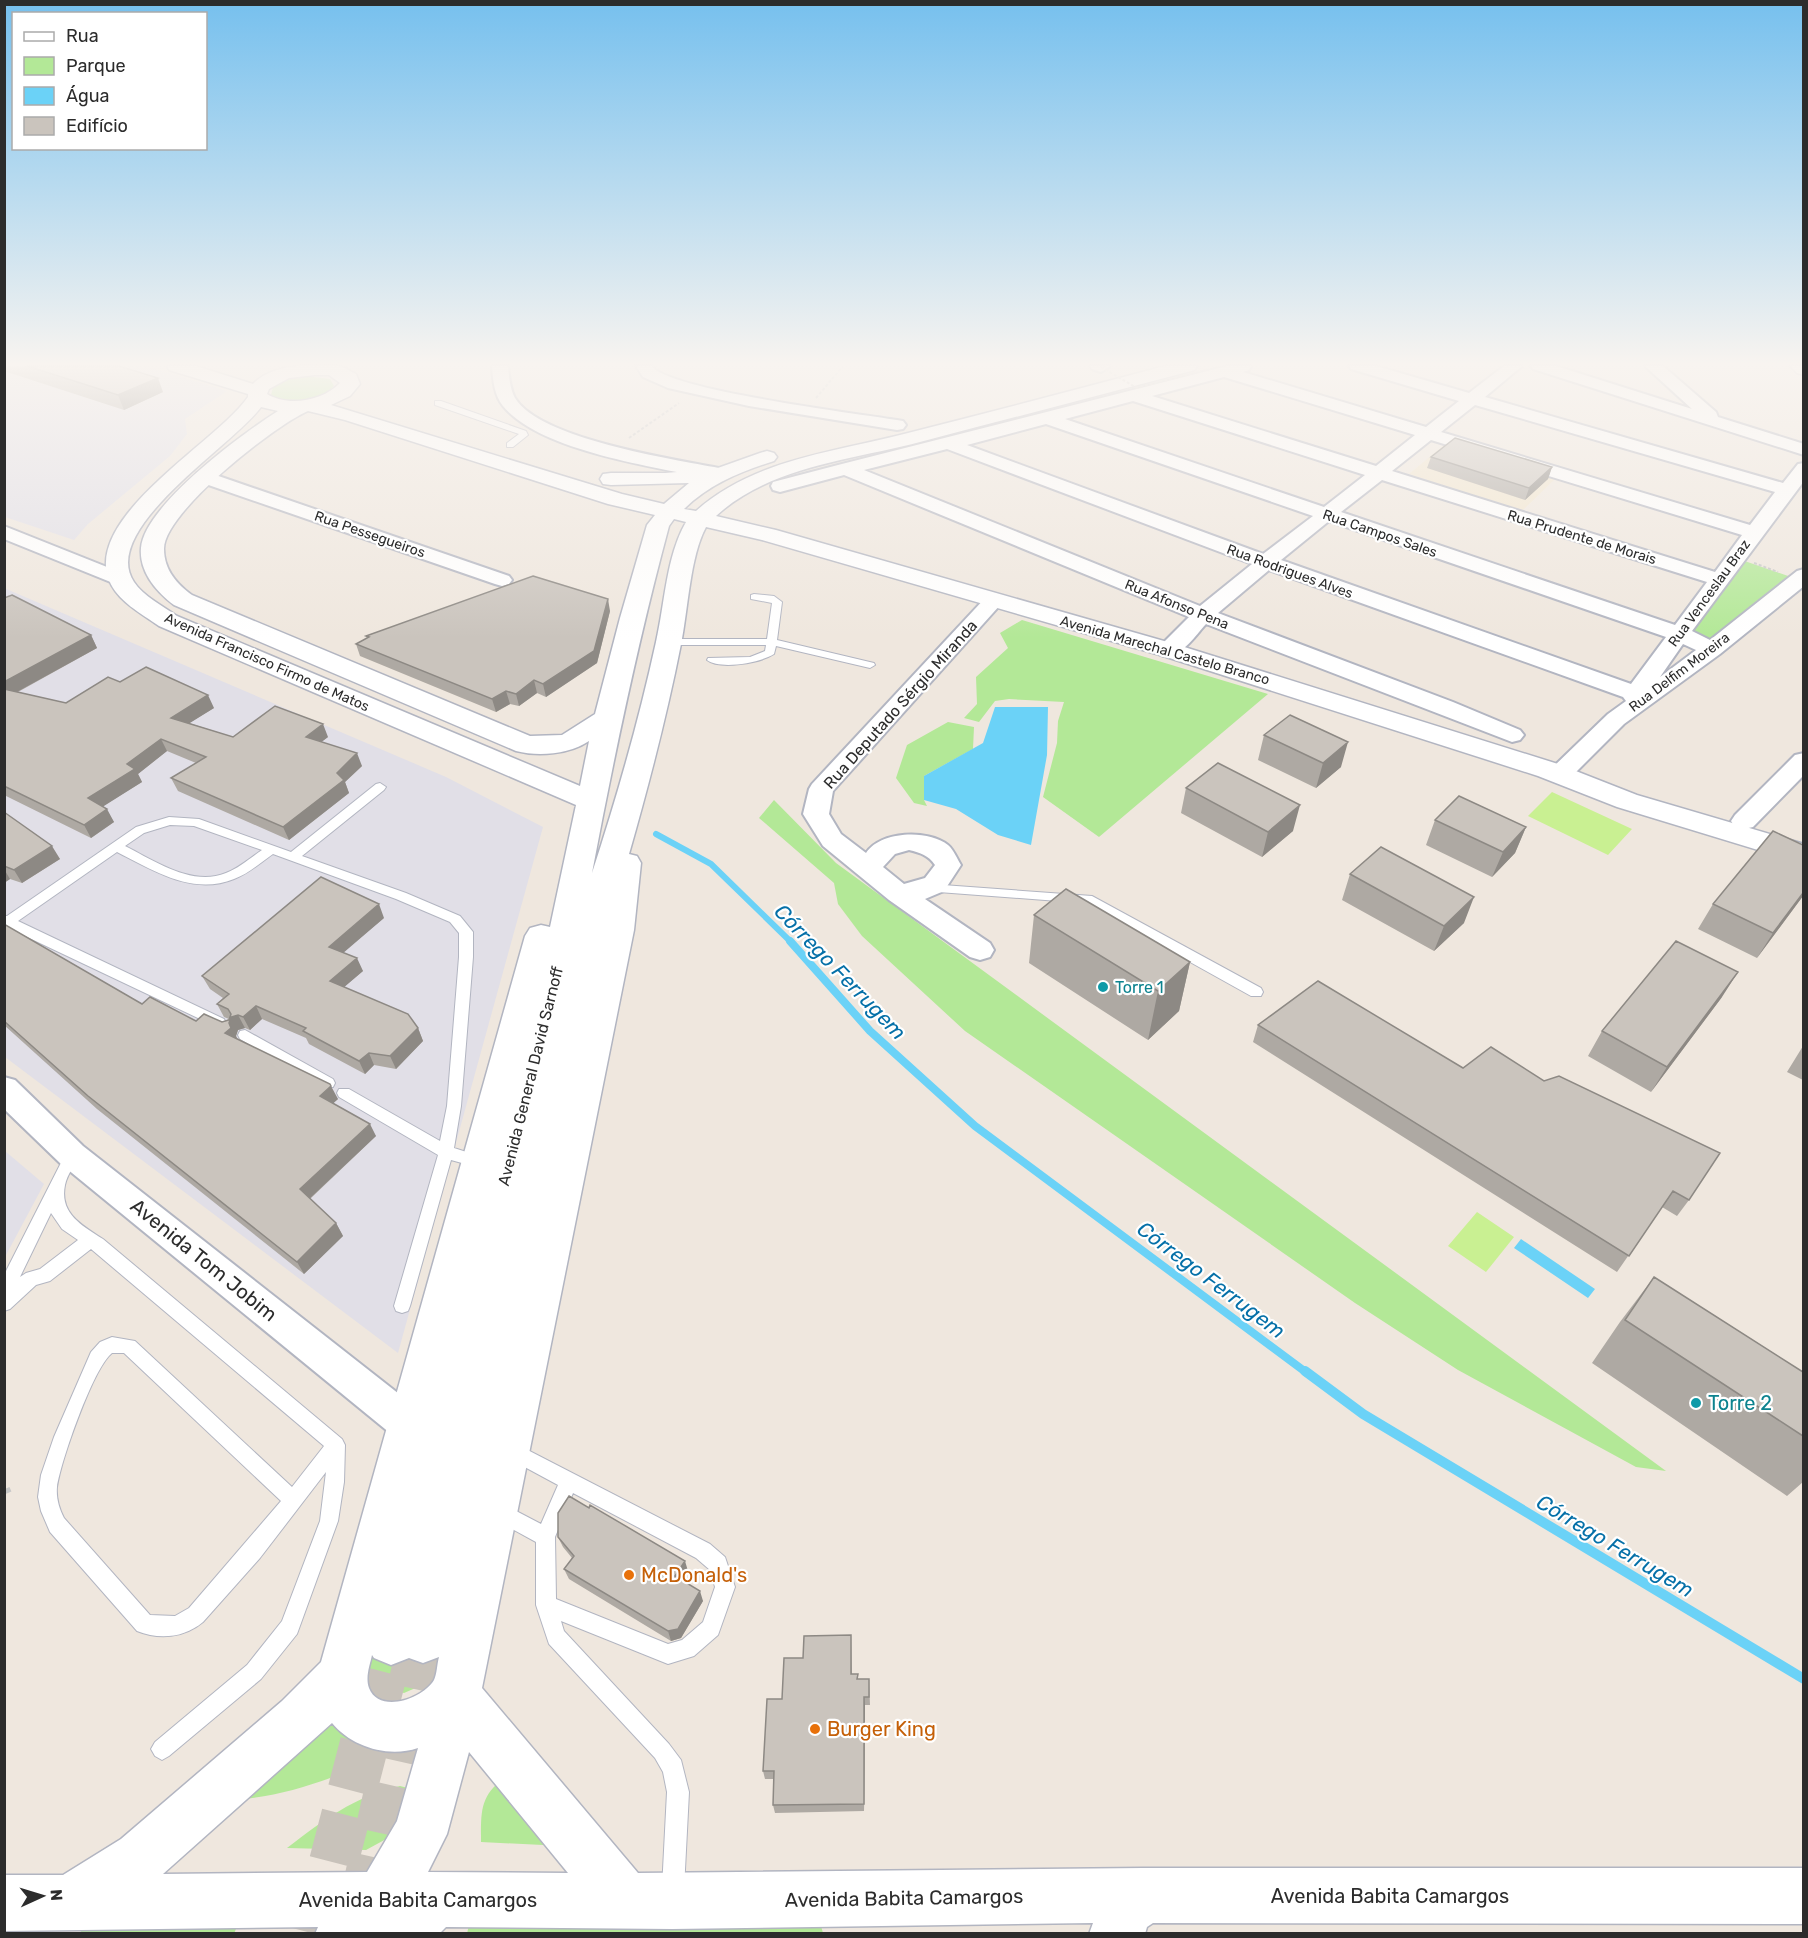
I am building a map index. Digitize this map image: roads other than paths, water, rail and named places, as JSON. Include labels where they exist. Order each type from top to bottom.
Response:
[{"type":"main road","points":[[120,579],[116,549],[138,514],[152,497],[199,456]]},
{"type":"main road","name":"Avenida Francisco Firmo de Matos","points":[[232,456],[204,477],[158,527],[152,549],[157,569],[165,586],[183,600],[526,745],[568,743],[604,735]]},
{"type":"main road","points":[[495,456],[613,489],[669,512]]},
{"type":"main road","points":[[537,456],[669,512],[711,509],[780,486]]},
{"type":"main road","points":[[613,489],[719,474],[768,456]]},
{"type":"main road","points":[[711,509],[762,479],[810,461],[831,456]]},
{"type":"main road","points":[[669,512],[719,474]]},
{"type":"main road","points":[[768,535],[750,516],[750,509],[760,496],[780,486]]},
{"type":"main road","name":"Avenida Marechal Castelo Branco","points":[[711,509],[768,535],[1169,650],[1560,774],[1627,801],[1803,854]]},
{"type":"main road","name":"Avenida General David Sarnoff","points":[[669,512],[632,618],[604,735],[565,931],[407,1640],[589,932],[636,781],[669,642],[683,564],[692,532],[711,509]]},
{"type":"main road","points":[[683,564],[695,553],[714,544],[768,535]]},
{"type":"main road","name":"Avenida Francisco Firmo de Matos","points":[[120,579],[138,599],[168,621],[578,796]]},
{"type":"main road","points":[[454,1695],[436,1712],[415,1723],[394,1727],[383,1726],[373,1724],[357,1714],[346,1697],[342,1676],[409,1425],[464,1157],[578,796],[604,735]]},
{"type":"main road","name":"Avenida Marechal Castelo Branco","points":[[1560,774],[1803,838]]},
{"type":"main road","points":[[373,1922],[420,1834],[438,1777],[618,930],[636,781]]},
{"type":"main road","points":[[69,1904],[140,1858],[300,1719],[342,1676]]},
{"type":"main road","points":[[454,1695],[649,1901]]},
{"type":"main road","name":"Avenida Babita Camargos","points":[[4,1904],[69,1904],[373,1922],[437,1899],[649,1901],[1130,1914],[1803,1896]]},
{"type":"street","points":[[641,456],[719,474]]},
{"type":"street","points":[[780,486],[893,456]]},
{"type":"street","name":"Rua Rodrigues Alves","points":[[982,456],[1266,562],[1635,694]]},
{"type":"street","name":"Rua Campos Sales","points":[[1156,456],[1680,634],[1712,649]]},
{"type":"street","name":"Rua Prudente de Morais","points":[[1322,456],[1720,580]]},
{"type":"street","points":[[1169,650],[1203,615],[1398,456]]},
{"type":"street","points":[[1500,456],[1754,532]]},
{"type":"street","points":[[1652,456],[1787,499]]},
{"type":"street","name":"Rua Venceslau Braz","points":[[1616,719],[1754,532],[1787,499],[1803,468]]},
{"type":"street","name":"Rua Afonso Pena","points":[[844,469],[1203,615],[1445,707],[1512,735]]},
{"type":"street","name":"Rua Pessegueiros","points":[[204,477],[502,580]]},
{"type":"street","points":[[4,532],[120,579]]},
{"type":"street","points":[[69,557],[116,549]]},
{"type":"street","name":"Rua Delfim Moreira","points":[[1560,774],[1616,719],[1798,585]]},
{"type":"street","name":"Rua Deputado Sérgio Miranda","points":[[980,950],[899,894],[832,840],[816,814],[821,789],[994,600]]},
{"type":"street","points":[[1429,731],[1452,727],[1456,723],[1456,717],[1445,707]]},
{"type":"street","points":[[1744,821],[1803,760]]},
{"type":"street","points":[[869,869],[879,853],[897,843],[921,843],[940,852],[948,865],[943,878],[929,888],[899,894]]},
{"type":"street","name":"Avenida Tom Jobim","points":[[4,1089],[72,1155],[409,1425]]},
{"type":"lane","points":[[712,660],[764,657],[770,652],[777,602],[771,598],[754,597]]},
{"type":"lane","points":[[669,642],[771,642],[870,665]]},
{"type":"lane","points":[[293,857],[380,787]]},
{"type":"lane","points":[[6,921],[140,830],[169,821],[195,822],[401,896],[455,920],[466,932],[454,1106],[464,1157],[402,1306]]},
{"type":"lane","points":[[116,847],[185,879],[205,882],[228,877],[271,850]]},
{"type":"lane","points":[[929,888],[1087,898],[1256,992]]},
{"type":"lane","points":[[6,921],[229,1028]]},
{"type":"lane","points":[[244,1035],[328,1083]]},
{"type":"lane","points":[[344,1094],[464,1157]]},
{"type":"lane","points":[[4,1293],[72,1155]]},
{"type":"lane","points":[[57,1186],[59,1212],[68,1224],[91,1239],[336,1445]]},
{"type":"lane","points":[[4,1304],[32,1278],[44,1276],[91,1239]]},
{"type":"lane","points":[[28,1246],[24,1267],[32,1278]]},
{"type":"lane","points":[[293,1500],[129,1347],[120,1344],[105,1347],[97,1355],[71,1416],[48,1485],[48,1507],[57,1525],[144,1624],[159,1628],[179,1625],[192,1619],[240,1567],[293,1500],[336,1445]]},
{"type":"lane","points":[[162,1749],[254,1672],[290,1627],[329,1521],[335,1482],[336,1445]]},
{"type":"lane","points":[[507,1448],[541,1468],[569,1480],[704,1551],[717,1564],[725,1587],[711,1628],[687,1649],[668,1654],[546,1605]]},
{"type":"lane","points":[[569,1480],[545,1537],[546,1605],[556,1637],[662,1751],[673,1768],[678,1792],[649,1901]]},
{"type":"lane","points":[[495,1509],[545,1537]]},
{"type":"water","points":[[995,707],[1048,707],[1047,755],[1031,845],[998,835],[956,809],[924,800],[924,776],[983,743]]},
{"type":"water","points":[[1521,1239],[1595,1289],[1588,1298],[1514,1248]]},
{"type":"waterway","name":"Córrego Ferrugem","points":[[656,834],[711,864],[790,941]]},
{"type":"waterway","name":"Córrego Ferrugem","points":[[790,941],[870,1031],[975,1126],[1307,1373]]},
{"type":"waterway","name":"Córrego Ferrugem","points":[[1305,1371],[1363,1414],[1804,1679]]},
{"type":"tunnel","points":[[363,1905],[423,1639]]},
{"type":"tunnel","points":[[315,1934],[391,1641]]},
{"type":"place","name":"Torre 1","points":[[1103,987]]},
{"type":"place","name":"Torre 2","points":[[1696,1403]]},
{"type":"place","name":"McDonald's","points":[[629,1575]]},
{"type":"place","name":"Burger King","points":[[815,1729]]}]
